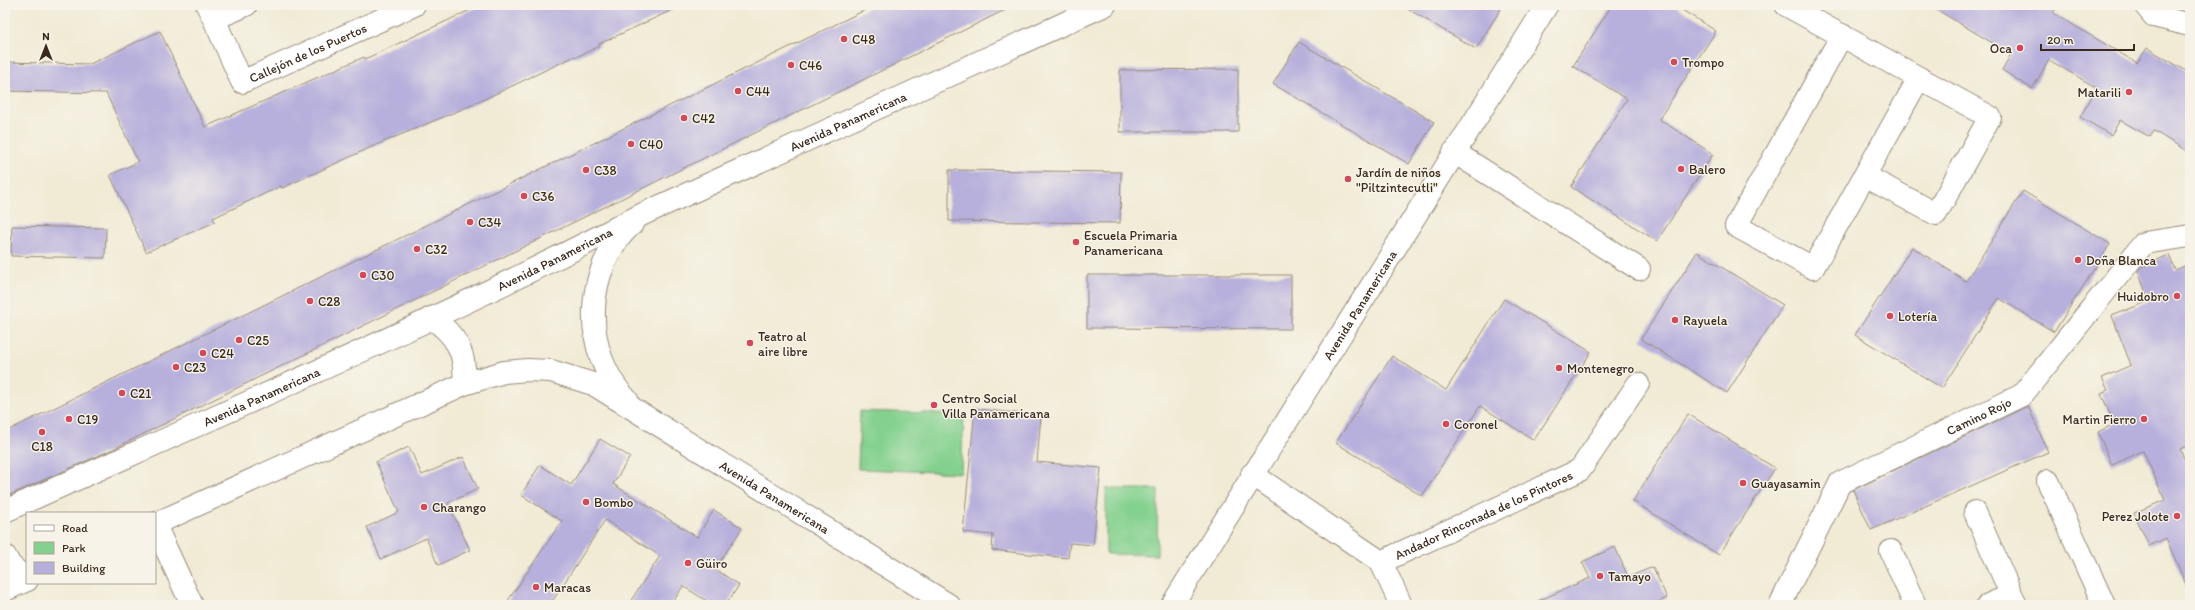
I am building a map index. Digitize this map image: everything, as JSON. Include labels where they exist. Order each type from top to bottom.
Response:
[{"type":"street","name":"Callejón de los Puertos","points":[[246,5],[211,12],[242,82],[414,5]]},
{"type":"street","name":"Avenida Panamericana","points":[[5,511],[431,318],[644,214],[1105,5]]},
{"type":"street","name":"Avenida Panamericana","points":[[1172,605],[1252,474],[1547,5]]},
{"type":"street","points":[[1786,5],[1990,117],[1936,214],[1865,176]]},
{"type":"street","points":[[2145,5],[2154,16],[2190,25]]},
{"type":"street","points":[[1842,35],[1736,226],[1814,268],[1919,78]]},
{"type":"street","points":[[1454,152],[1639,269]]},
{"type":"street","points":[[638,411],[622,395],[609,376],[600,356],[595,334],[593,312],[596,290],[602,268],[612,247],[626,229],[644,214]]},
{"type":"street","name":"Camino Rojo","points":[[1780,605],[1840,483],[2022,395],[2144,243],[2190,236]]},
{"type":"street","points":[[431,318],[443,325],[460,346],[464,359],[464,384]]},
{"type":"street","name":"Avenida Panamericana","points":[[156,525],[464,384],[504,372],[551,371],[593,384],[949,605]]},
{"type":"street","name":"Andador Rinconada de los Pintores","points":[[1401,605],[1380,562],[1580,470],[1638,384]]},
{"type":"street","points":[[1252,474],[1380,562]]},
{"type":"street","points":[[2048,480],[2104,605]]},
{"type":"street","points":[[1974,512],[2014,600],[1988,605]]},
{"type":"street","points":[[156,527],[192,605]]},
{"type":"street","points":[[1891,551],[1915,605]]},
{"type":"street","points":[[5,556],[10,565],[26,579]]},
{"type":"street","points":[[5,590],[26,580]]},
{"type":"green space","points":[[860,411],[964,414],[961,473],[858,469]]},
{"type":"green space","points":[[1106,489],[1158,489],[1157,555],[1106,554]]},
{"type":"building","points":[[481,5],[683,5],[599,44],[600,46],[576,57],[575,56],[472,105],[376,145],[282,188],[281,186],[213,218],[215,222],[146,252],[110,175],[138,162],[106,93],[5,91],[5,62],[90,64],[160,31],[205,127],[364,57],[365,59]]},
{"type":"building","points":[[875,5],[1015,5],[111,450],[5,497],[5,432]]},
{"type":"building","points":[[1401,5],[1503,5],[1476,49]]},
{"type":"building","points":[[1612,5],[1674,5],[1716,31],[1659,119],[1713,154],[1657,241],[1571,187],[1627,99],[1573,66]]},
{"type":"building","points":[[1929,5],[2058,5],[2053,13],[2137,63],[2147,48],[2190,73],[2190,153],[2154,131],[2150,137],[2120,120],[2111,135],[2080,117],[2097,88],[2049,60],[2032,89],[2002,70],[2011,54]]},
{"type":"building","points":[[1299,42],[1434,122],[1409,164],[1273,84]]},
{"type":"building","points":[[1238,69],[1238,132],[1120,132],[1120,70]]},
{"type":"building","points":[[949,170],[1121,172],[1120,223],[949,221]]},
{"type":"building","points":[[2023,191],[2110,244],[2054,332],[1999,298],[1942,388],[1855,335],[1912,247],[1966,281]]},
{"type":"building","points":[[12,226],[106,228],[105,258],[11,256]]},
{"type":"building","name":"Rayuela","points":[[1697,252],[1783,305],[1727,393],[1641,339]]},
{"type":"building","points":[[2169,255],[2175,270],[2190,264],[2190,444],[2180,449],[2190,471],[2190,594],[2166,538],[2149,546],[2134,513],[2165,500],[2143,451],[2112,465],[2098,432],[2114,424],[2101,393],[2108,390],[2102,378],[2131,365],[2112,316],[2149,301],[2138,271],[2141,267]]},
{"type":"building","points":[[1087,275],[1291,275],[1291,329],[1087,328]]},
{"type":"building","points":[[1504,299],[1591,352],[1534,440],[1480,406],[1422,496],[1336,443],[1392,356],[1446,390]]},
{"type":"building","points":[[2028,406],[2048,452],[1871,530],[1853,490]]},
{"type":"building","name":"Centro Social Villa Panamericana","points":[[975,409],[1041,415],[1037,462],[1101,468],[1093,545],[1070,543],[1068,558],[992,550],[993,535],[963,532]]},
{"type":"building","name":"Guayasamin","points":[[1688,414],[1775,468],[1719,555],[1633,501]]},
{"type":"building","points":[[600,439],[630,457],[613,484],[697,537],[714,510],[742,528],[715,569],[739,585],[726,605],[713,605],[683,586],[671,605],[628,605],[660,556],[605,520],[550,605],[505,605],[562,521],[521,495],[540,465],[571,485]]},
{"type":"building","name":"Charango","points":[[409,447],[422,475],[463,457],[478,489],[448,503],[470,550],[438,565],[426,538],[381,559],[367,527],[399,512],[376,462]]},
{"type":"building","name":"Tamayo","points":[[1615,547],[1628,577],[1653,567],[1667,598],[1651,605],[1529,605],[1590,578],[1582,562]]},
{"type":"place","name":"C48","points":[[844,39]]},
{"type":"place","name":"Oca","points":[[2020,48]]},
{"type":"place","name":"Trompo","points":[[1674,62]]},
{"type":"place","name":"C46","points":[[791,65]]},
{"type":"place","name":"C44","points":[[738,91]]},
{"type":"place","name":"Matarili","points":[[2129,92]]},
{"type":"place","name":"C42","points":[[684,118]]},
{"type":"place","name":"C40","points":[[631,144]]},
{"type":"place","name":"Balero","points":[[1681,169]]},
{"type":"place","name":"C38","points":[[586,170]]},
{"type":"place","name":"Jardín de niños \"Piltzintecutli\"","points":[[1348,179]]},
{"type":"place","name":"C36","points":[[524,196]]},
{"type":"place","name":"C34","points":[[470,222]]},
{"type":"place","name":"Escuela Primaria Panamericana","points":[[1076,242]]},
{"type":"place","name":"C32","points":[[417,249]]},
{"type":"place","name":"Doña Blanca","points":[[2078,260]]},
{"type":"place","name":"C30","points":[[363,275]]},
{"type":"place","name":"Huidobro","points":[[2177,296]]},
{"type":"place","name":"C28","points":[[310,301]]},
{"type":"place","name":"Lotería","points":[[1890,316]]},
{"type":"place","name":"Rayuela","points":[[1675,320]]},
{"type":"place","name":"C25","points":[[239,340]]},
{"type":"place","name":"Teatro al aire libre","points":[[750,343]]},
{"type":"place","name":"C24","points":[[203,353]]},
{"type":"place","name":"C23","points":[[176,367]]},
{"type":"place","name":"Montenegro","points":[[1559,368]]},
{"type":"place","name":"C21","points":[[122,393]]},
{"type":"place","name":"Centro Social Villa Panamericana","points":[[934,405]]},
{"type":"place","name":"C19","points":[[69,419]]},
{"type":"place","name":"Martin Fierro","points":[[2144,419]]},
{"type":"place","name":"Coronel","points":[[1446,424]]},
{"type":"place","name":"C18","points":[[42,432]]},
{"type":"place","name":"Guayasamin","points":[[1743,483]]},
{"type":"place","name":"Bombo","points":[[586,502]]},
{"type":"place","name":"Charango","points":[[424,507]]},
{"type":"place","name":"Perez Jolote","points":[[2177,516]]},
{"type":"place","name":"Güiro","points":[[688,563]]},
{"type":"place","name":"Tamayo","points":[[1600,576]]},
{"type":"place","name":"Maracas","points":[[536,587]]}]
